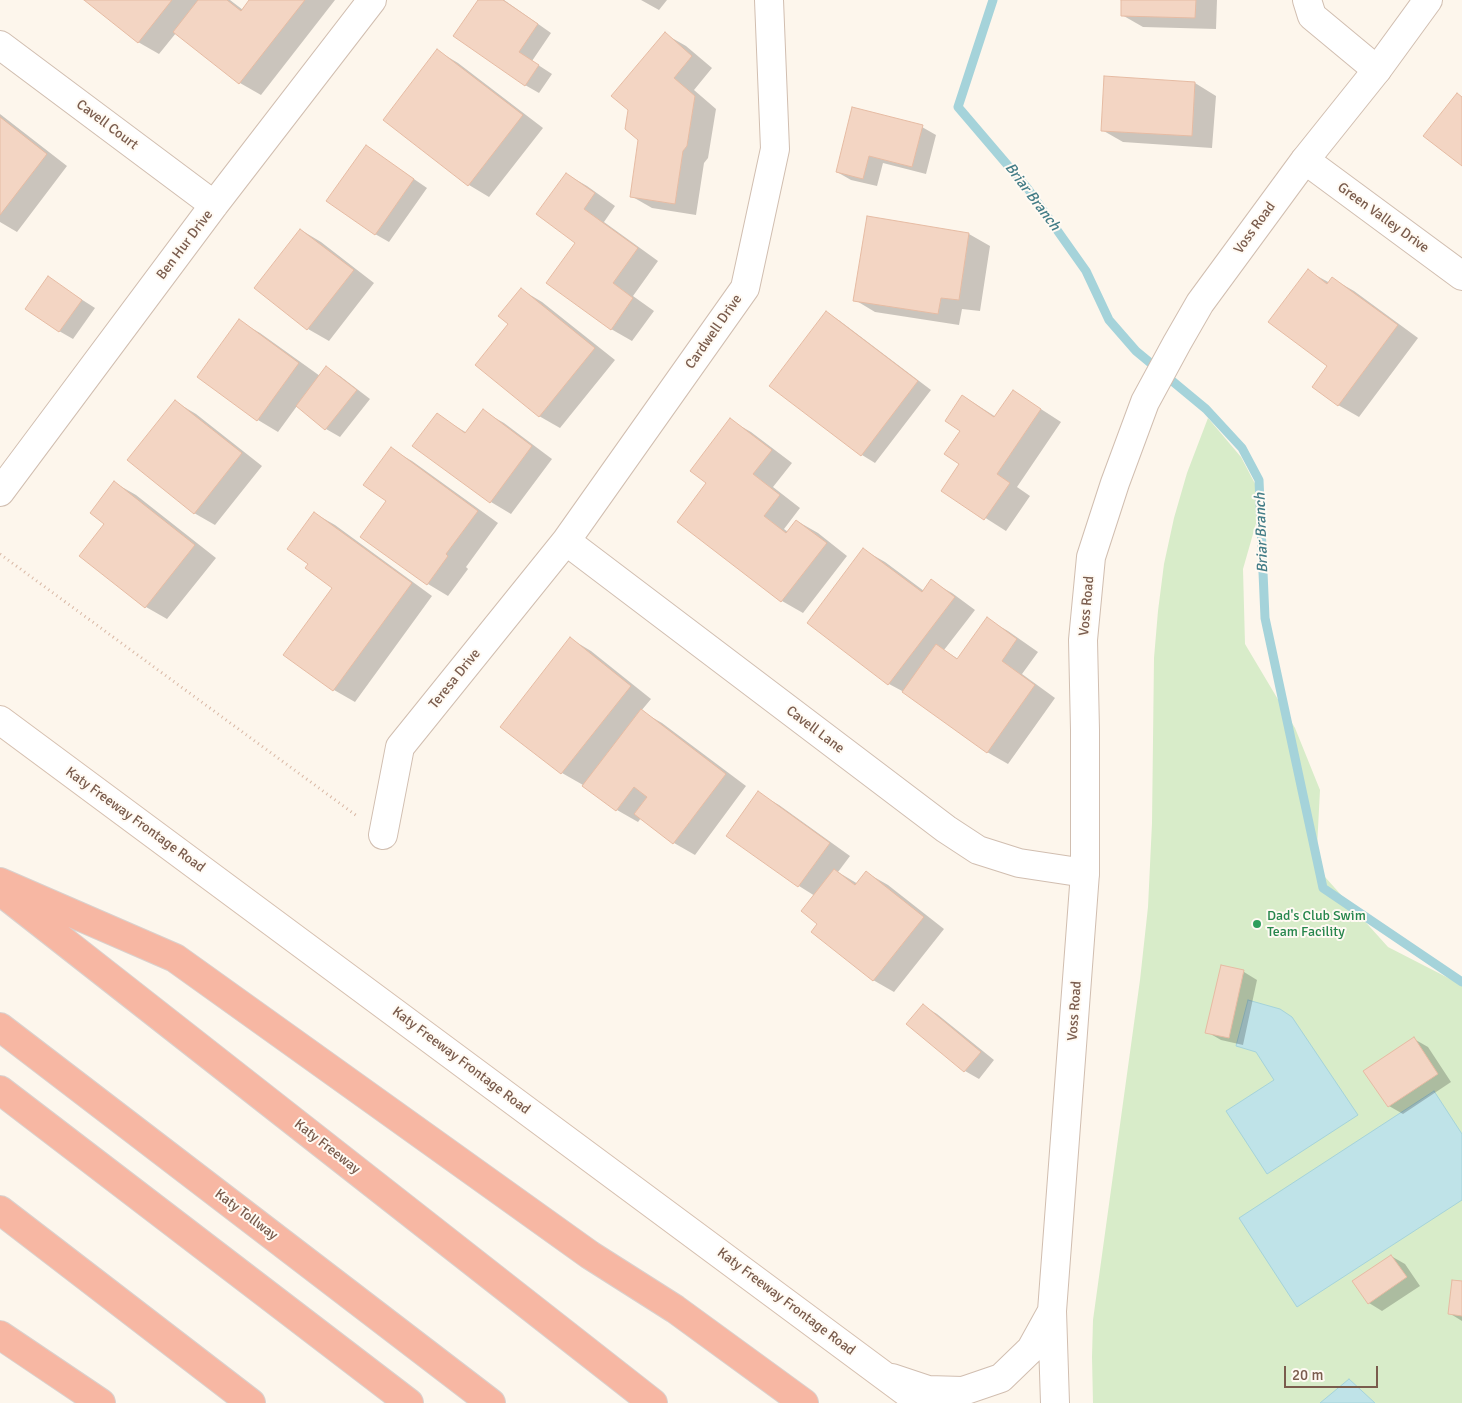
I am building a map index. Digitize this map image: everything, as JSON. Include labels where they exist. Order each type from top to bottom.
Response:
[{"type":"highway","points":[[0,882],[175,958],[590,1255],[675,1309],[804,1403]]},
{"type":"highway","name":"Katy Freeway","points":[[0,891],[653,1403]]},
{"type":"highway","name":"Katy Tollway","points":[[0,1027],[492,1403]]},
{"type":"highway","points":[[0,1090],[409,1403]]},
{"type":"highway","points":[[0,1210],[251,1403]]},
{"type":"highway","points":[[0,1335],[101,1403]]},
{"type":"street","name":"Ben Hur Drive","points":[[0,492],[214,206],[372,0]]},
{"type":"street","name":"Cardwell Drive","points":[[566,541],[745,288],[775,149],[769,0]]},
{"type":"street","points":[[1307,0],[1312,16],[1377,70]]},
{"type":"street","name":"Voss Road","points":[[1055,1403],[1052,1311],[1085,873],[1083,640],[1091,557],[1115,483],[1145,402],[1176,343],[1200,303],[1305,160],[1377,70],[1428,0]]},
{"type":"street","name":"Cavell Court","points":[[0,45],[214,206]]},
{"type":"street","name":"Green Valley Drive","points":[[1305,160],[1462,276]]},
{"type":"street","name":"Teresa Drive","points":[[383,835],[400,747],[566,541]]},
{"type":"street","name":"Cavell Lane","points":[[566,541],[946,829],[978,850],[1020,863],[1085,873]]},
{"type":"street","name":"Katy Freeway Frontage Road","points":[[0,720],[921,1403]]},
{"type":"street","name":"Voss Road","points":[[887,1377],[928,1390],[963,1391],[1001,1378],[1031,1349],[1052,1311]]},
{"type":"path","points":[[0,554],[383,835]]},
{"type":"green space","name":"Dad's Club Swim Team Facility","points":[[1208,418],[1241,457],[1263,499],[1243,569],[1245,644],[1295,728],[1320,790],[1316,867],[1388,947],[1462,985],[1462,1403],[1093,1403],[1093,1320],[1140,980],[1148,907],[1152,823],[1154,658],[1158,611],[1164,564],[1174,518],[1187,473]]},
{"type":"water","points":[[1248,1000],[1280,1009],[1292,1017],[1358,1115],[1267,1174],[1226,1111],[1274,1080],[1256,1052],[1236,1046]]},
{"type":"water","points":[[1434,1091],[1462,1134],[1462,1200],[1297,1307],[1239,1218]]},
{"type":"water","points":[[1349,1379],[1375,1403],[1320,1403]]},
{"type":"building","points":[[84,0],[172,0],[138,43]]},
{"type":"building","points":[[198,0],[227,0],[241,11],[249,0],[305,0],[239,84],[173,32]]},
{"type":"building","points":[[478,0],[503,0],[538,24],[519,52],[539,65],[525,86],[453,36]]},
{"type":"building","points":[[1121,0],[1196,0],[1195,18],[1121,16]]},
{"type":"building","points":[[665,32],[692,56],[674,78],[695,96],[687,146],[683,151],[675,204],[630,197],[638,140],[625,129],[628,110],[611,96]]},
{"type":"building","points":[[437,49],[523,115],[468,186],[383,120]]},
{"type":"building","points":[[1104,76],[1195,82],[1192,136],[1101,131]]},
{"type":"building","points":[[1457,93],[1462,97],[1462,166],[1423,136]]},
{"type":"building","points":[[852,107],[923,125],[912,167],[869,156],[863,179],[836,172]]},
{"type":"building","points":[[0,117],[47,154],[0,215]]},
{"type":"building","points":[[366,145],[414,179],[375,235],[326,201]]},
{"type":"building","points":[[566,173],[595,193],[584,209],[638,248],[613,283],[633,298],[611,330],[546,283],[575,243],[536,214]]},
{"type":"building","points":[[867,216],[969,233],[959,300],[941,298],[938,314],[853,301]]},
{"type":"building","points":[[300,229],[354,270],[307,330],[254,288]]},
{"type":"building","points":[[1308,269],[1327,284],[1332,277],[1398,325],[1338,406],[1312,387],[1327,366],[1268,322]]},
{"type":"building","points":[[48,276],[82,300],[59,332],[25,309]]},
{"type":"building","points":[[521,288],[595,348],[539,417],[475,365],[508,324],[498,316]]},
{"type":"building","points":[[826,311],[918,381],[861,456],[769,386]]},
{"type":"building","points":[[239,319],[299,363],[257,421],[197,377]]},
{"type":"building","points":[[326,366],[357,390],[325,430],[296,406]]},
{"type":"building","points":[[1013,390],[1041,409],[997,474],[1010,483],[984,520],[941,491],[959,464],[944,454],[960,431],[945,421],[962,395],[994,417]]},
{"type":"building","points":[[175,400],[242,453],[194,514],[127,460]]},
{"type":"building","points":[[483,409],[532,446],[490,503],[412,446],[437,413],[465,433]]},
{"type":"building","points":[[730,418],[772,450],[753,474],[780,495],[764,516],[786,533],[796,520],[827,543],[781,602],[677,522],[706,483],[690,471]]},
{"type":"building","points":[[391,447],[478,511],[446,554],[448,556],[427,585],[360,537],[386,501],[363,485]]},
{"type":"building","points":[[114,481],[195,545],[145,608],[79,556],[104,524],[90,513]]},
{"type":"building","points":[[314,512],[412,583],[333,691],[283,655],[332,588],[305,568],[308,564],[287,549]]},
{"type":"building","points":[[863,548],[922,592],[931,579],[955,597],[888,685],[807,623]]},
{"type":"building","points":[[987,617],[1017,639],[1002,661],[1035,685],[987,753],[902,692],[936,644],[957,659]]},
{"type":"building","points":[[570,637],[631,686],[561,774],[500,727]]},
{"type":"building","points":[[641,709],[726,774],[673,844],[634,814],[647,797],[634,787],[616,811],[582,786]]},
{"type":"building","points":[[758,791],[830,843],[798,887],[726,836]]},
{"type":"building","points":[[834,869],[855,885],[866,871],[924,917],[873,981],[811,932],[817,924],[801,911]]},
{"type":"building","points":[[1221,965],[1244,970],[1229,1038],[1205,1033]]},
{"type":"building","points":[[923,1004],[981,1052],[964,1072],[906,1024]]},
{"type":"building","points":[[1414,1037],[1438,1074],[1388,1107],[1363,1071]]},
{"type":"building","points":[[1391,1255],[1407,1277],[1368,1304],[1352,1281]]},
{"type":"building","points":[[1452,1280],[1462,1281],[1462,1316],[1448,1314]]},
{"type":"waterway","name":"Briar Branch","points":[[993,0],[958,107],[1028,189],[1086,271],[1109,320],[1136,351],[1206,409],[1242,448],[1259,480],[1265,618],[1323,888],[1462,982]]},
{"type":"place","name":"Dad's Club Swim Team Facility","points":[[1257,924]]}]
